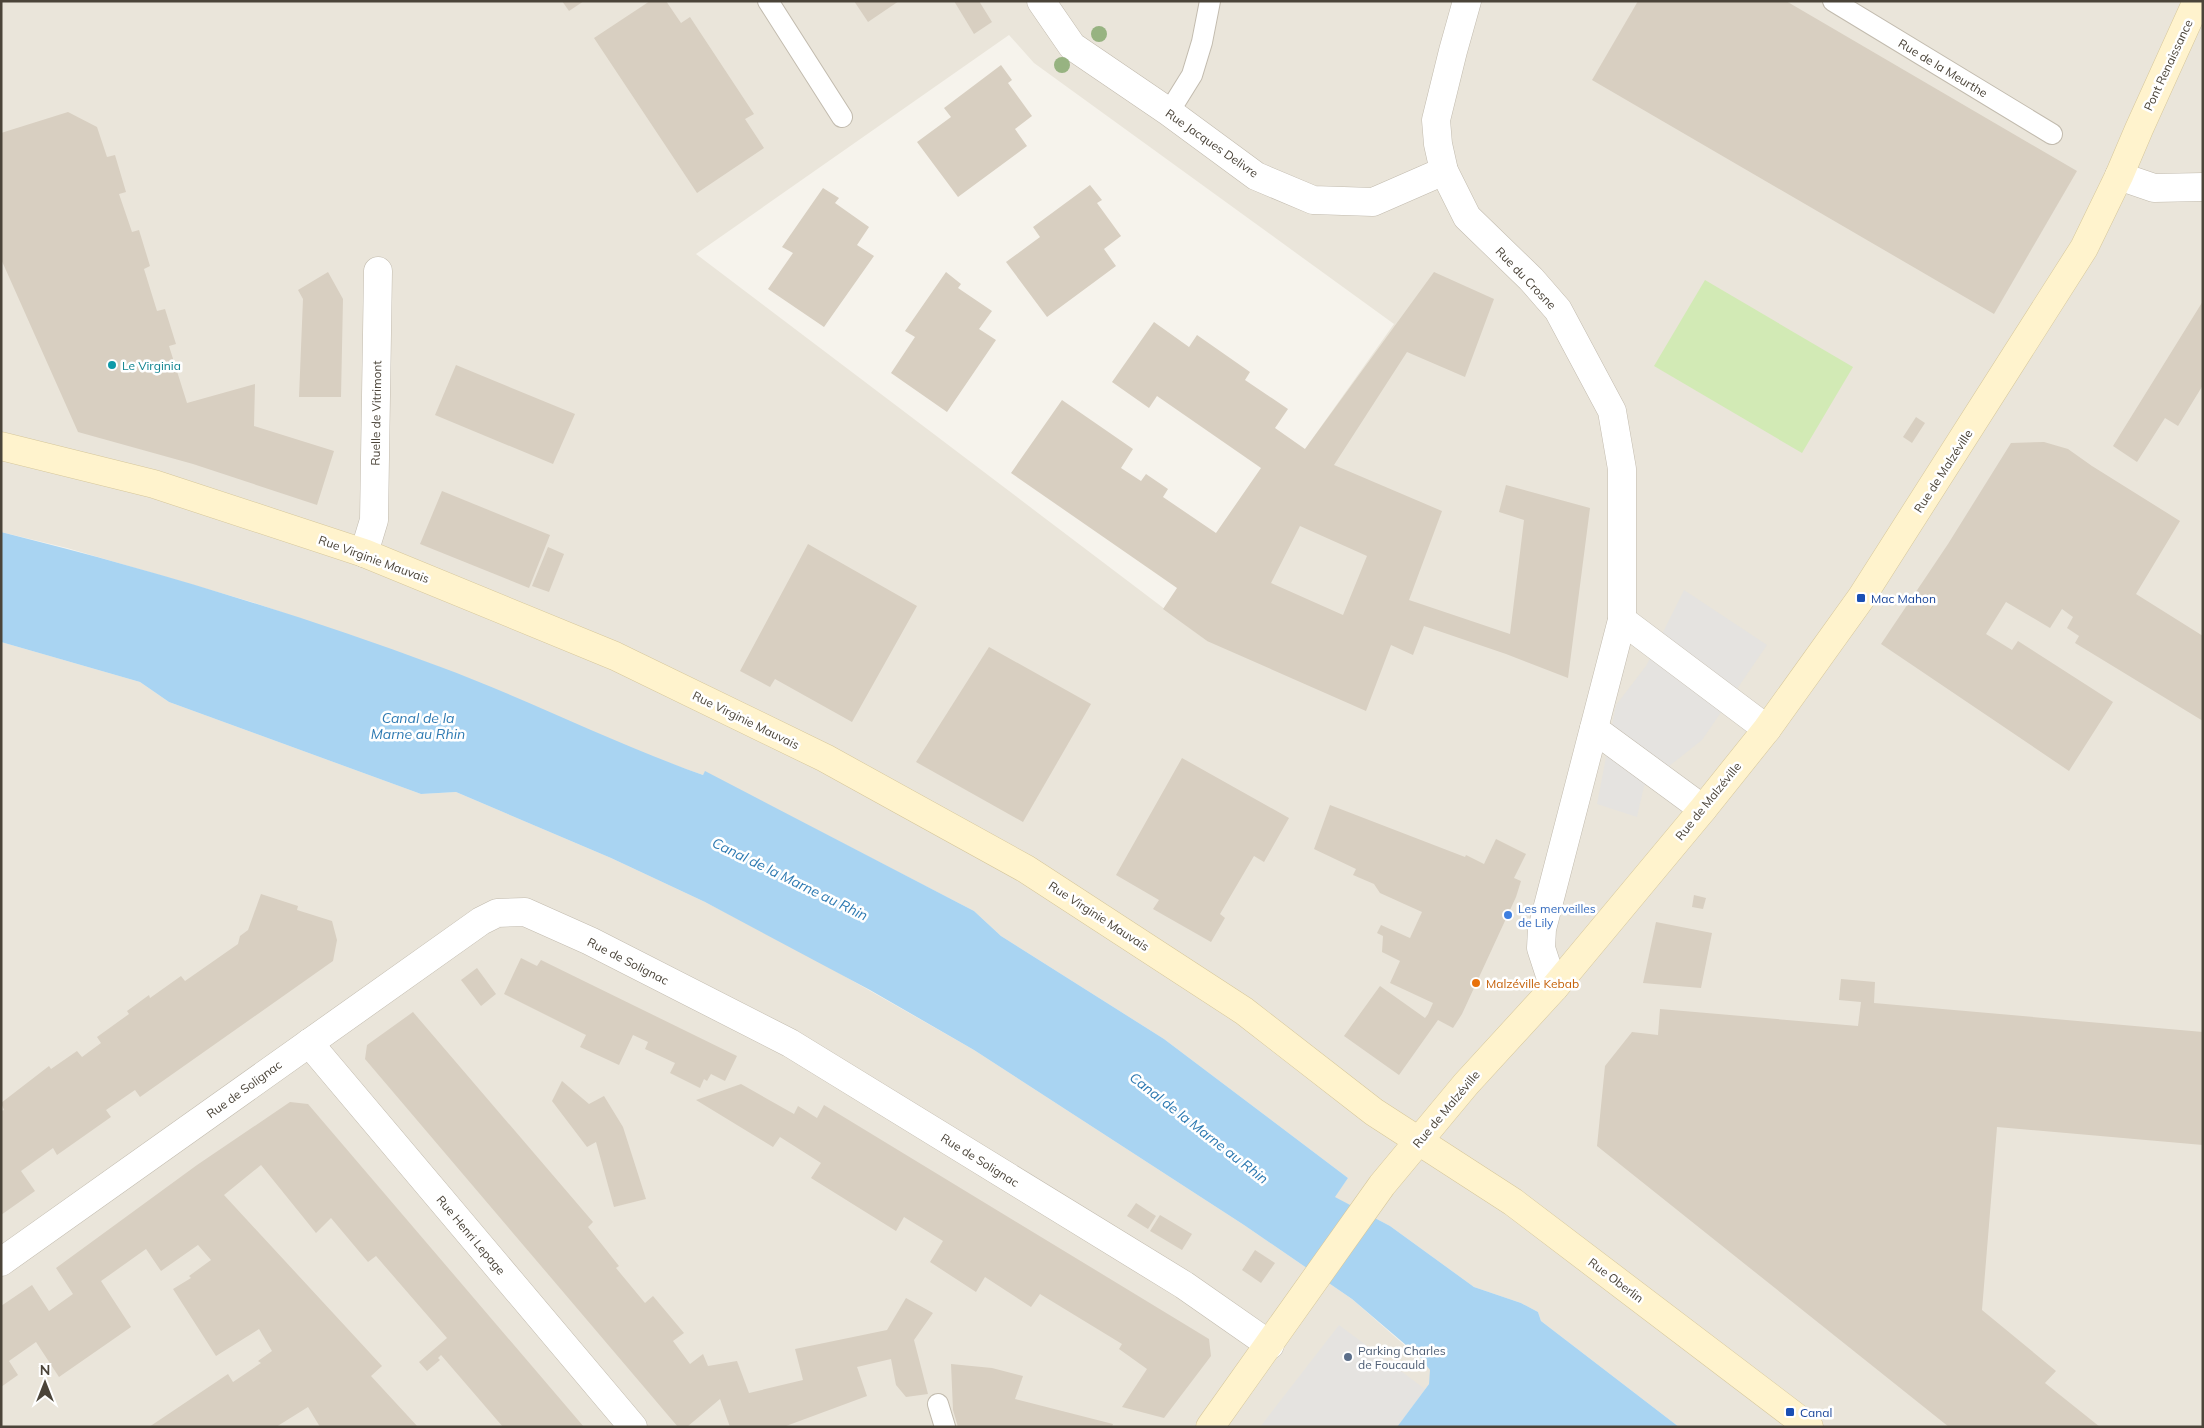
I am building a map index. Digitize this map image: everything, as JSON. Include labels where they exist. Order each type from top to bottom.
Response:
[{"type":"street","name":"Rue Jacques Delivre","points":[[1041,1],[1072,46],[1169,112],[1256,176],[1313,200],[1373,202],[1444,171]]},
{"type":"street","name":"Rue du Crosne","points":[[1467,1],[1452,51],[1436,120],[1438,144],[1444,171],[1467,217],[1531,279],[1558,310],[1612,411],[1622,469],[1622,620],[1542,929],[1541,948],[1554,988]]},
{"type":"street","name":"Pont Renaissance","points":[[2139,128],[2197,1]]},
{"type":"street","name":"Rue de Malzéville","points":[[1210,1427],[1365,1210],[1418,1141],[1466,1084],[1554,988],[1703,809],[1767,729],[1861,598],[2084,248],[2120,176],[2139,128]]},
{"type":"street","points":[[2120,176],[2154,188],[2203,187]]},
{"type":"street","name":"Ruelle de Vitrimont","points":[[364,553],[374,520],[378,271]]},
{"type":"street","name":"Rue Virginie Mauvais","points":[[1,446],[154,484],[364,553],[615,656],[825,758],[928,814],[1076,900],[1236,1005],[1374,1112],[1418,1141]]},
{"type":"street","points":[[1622,620],[1767,729]]},
{"type":"street","points":[[1594,729],[1703,809]]},
{"type":"street","name":"Rue de Solignac","points":[[1,1262],[481,921],[497,913],[525,912],[590,941],[790,1043],[1184,1285],[1270,1345]]},
{"type":"street","name":"Rue Henri Lepage","points":[[309,1043],[633,1427]]},
{"type":"street","name":"Rue Oberlin","points":[[1418,1141],[1513,1202],[1809,1427]]},
{"type":"lane","points":[[768,1],[842,117]]},
{"type":"lane","points":[[1169,112],[1192,75],[1202,42],[1210,1]]},
{"type":"lane","name":"Rue de la Meurthe","points":[[1833,1],[2052,134]]},
{"type":"lane","points":[[938,1404],[944,1427]]},
{"type":"shaded area","points":[[1,1],[2203,1],[2203,1427],[1679,1427],[1541,1321],[1538,1312],[1521,1303],[1474,1287],[1390,1226],[1334,1197],[1348,1178],[1164,1039],[1001,936],[974,911],[705,772],[703,775],[649,756],[437,666],[255,603],[67,548],[1,532]],"holes":[[[1009,35],[1034,63],[1394,324],[1305,449],[1291,472],[1207,641],[696,254]]]},
{"type":"shaded area","points":[[1684,590],[1767,645],[1702,740],[1644,786],[1637,817],[1597,804],[1616,705],[1646,666]]},
{"type":"shaded area","points":[[1,642],[140,682],[169,702],[421,794],[456,792],[611,858],[705,902],[802,952],[974,1050],[1244,1225],[1352,1299],[1426,1364],[1431,1370],[1429,1384],[1397,1427],[1,1427]]},
{"type":"shaded area","name":"Parking Charles de Foucauld","points":[[1339,1325],[1425,1389],[1397,1427],[1260,1427]]},
{"type":"green space","points":[[1705,280],[1853,367],[1802,453],[1654,366]]},
{"type":"water","name":"Canal de la Marne au Rhin","points":[[1,532],[112,561],[221,593],[330,628],[438,666],[669,762],[703,775],[705,771],[974,911],[1001,936],[1164,1039],[1348,1178],[1335,1197],[1390,1226],[1474,1287],[1521,1303],[1538,1312],[1541,1321],[1679,1427],[1397,1427],[1429,1384],[1430,1370],[1420,1357],[1352,1299],[1244,1225],[974,1050],[870,990],[705,902],[611,858],[456,792],[421,794],[169,702],[140,682],[1,642]]},
{"type":"building","points":[[562,1],[584,1],[569,11]]},
{"type":"building","points":[[650,1],[666,1],[681,23],[690,17],[754,114],[745,119],[764,148],[697,193],[594,38]]},
{"type":"building","points":[[854,1],[899,1],[868,22]]},
{"type":"building","points":[[954,1],[979,1],[992,22],[974,34]]},
{"type":"building","points":[[1638,1],[1786,1],[2077,171],[1994,314],[1592,80]]},
{"type":"building","points":[[1001,65],[1012,80],[1008,83],[1032,116],[1015,129],[1027,146],[958,197],[917,142],[951,117],[944,108]]},
{"type":"building","points":[[68,112],[97,127],[107,157],[115,155],[126,192],[119,194],[132,232],[139,230],[150,266],[144,269],[157,311],[165,309],[176,344],[169,346],[187,403],[255,384],[254,426],[334,451],[317,505],[193,464],[78,432],[1,259],[1,133]]},
{"type":"building","points":[[1090,185],[1102,200],[1097,203],[1121,236],[1104,249],[1116,266],[1047,317],[1006,262],[1040,237],[1033,227]]},
{"type":"building","points":[[823,188],[839,198],[835,203],[869,227],[857,245],[874,256],[824,327],[768,289],[793,253],[782,247]]},
{"type":"building","points":[[328,272],[343,299],[341,397],[299,397],[303,299],[298,290]]},
{"type":"building","points":[[946,272],[961,284],[958,288],[992,311],[979,329],[996,340],[947,412],[891,373],[915,337],[905,331]]},
{"type":"building","points":[[1434,272],[1494,299],[1465,377],[1407,352],[1334,465],[1442,511],[1409,600],[1510,634],[1524,520],[1499,512],[1506,485],[1590,508],[1568,678],[1506,654],[1424,626],[1413,655],[1391,645],[1366,711],[1207,641],[1163,609],[1177,588],[1011,473],[1062,400],[1133,449],[1121,468],[1141,481],[1146,474],[1168,489],[1163,497],[1216,533],[1261,468],[1157,396],[1149,408],[1112,382],[1154,322],[1189,347],[1197,335],[1250,372],[1245,380],[1288,409],[1275,428],[1305,449]],"holes":[[[1300,526],[1367,556],[1343,615],[1271,583]]]},
{"type":"building","points":[[2203,301],[2203,385],[2178,426],[2165,418],[2137,462],[2113,446]]},
{"type":"building","points":[[456,365],[575,414],[553,464],[435,415]]},
{"type":"building","points":[[1916,417],[1925,423],[1912,443],[1903,437]]},
{"type":"building","points":[[2044,442],[2068,449],[2180,521],[2136,594],[2203,636],[2203,721],[2075,643],[2079,636],[2067,628],[2073,617],[2062,609],[2050,628],[2006,602],[1986,634],[2012,650],[2018,641],[2113,702],[2069,771],[1881,644],[1948,544],[2011,443]]},
{"type":"building","points":[[442,491],[550,535],[529,588],[420,544]]},
{"type":"building","points":[[808,544],[917,606],[852,722],[775,679],[770,687],[740,671]]},
{"type":"building","points":[[548,547],[564,554],[549,592],[532,586]]},
{"type":"building","points":[[989,647],[1091,704],[1023,822],[916,762]]},
{"type":"building","points":[[1182,758],[1289,818],[1264,862],[1254,856],[1220,914],[1225,918],[1211,942],[1153,909],[1159,900],[1116,875]]},
{"type":"building","points":[[1330,805],[1465,857],[1466,855],[1484,864],[1496,839],[1526,854],[1514,878],[1521,881],[1516,897],[1462,1014],[1453,1028],[1438,1020],[1399,1075],[1344,1036],[1380,986],[1425,1018],[1428,1014],[1433,1003],[1390,983],[1400,961],[1382,952],[1383,936],[1377,933],[1381,925],[1410,938],[1422,912],[1380,893],[1374,884],[1353,875],[1356,869],[1314,849]]},
{"type":"building","points":[[261,894],[298,906],[297,910],[332,921],[337,940],[333,961],[140,1097],[135,1090],[106,1110],[111,1117],[57,1155],[53,1148],[21,1171],[35,1191],[1,1215],[1,1111],[4,1110],[1,1103],[49,1066],[51,1069],[77,1051],[82,1057],[101,1043],[97,1037],[129,1014],[127,1011],[149,995],[150,998],[181,976],[185,981],[238,944],[240,936],[248,930]]},
{"type":"building","points":[[1694,895],[1706,898],[1703,909],[1692,907]]},
{"type":"building","points":[[1656,922],[1712,933],[1701,988],[1643,983]]},
{"type":"building","points":[[521,958],[537,966],[541,960],[737,1056],[725,1081],[711,1074],[707,1081],[704,1079],[700,1088],[670,1073],[675,1063],[645,1049],[648,1042],[633,1035],[619,1065],[580,1047],[586,1035],[504,994]]},
{"type":"building","points":[[477,968],[496,994],[481,1006],[461,980]]},
{"type":"building","points":[[1841,979],[1875,982],[1874,1003],[2203,1032],[2203,1145],[1997,1127],[1982,1310],[2056,1371],[2045,1383],[2100,1427],[1949,1427],[1597,1146],[1605,1066],[1632,1032],[1658,1035],[1660,1009],[1858,1026],[1861,1002],[1839,1000]]},
{"type":"building","points":[[413,1012],[593,1222],[588,1227],[619,1266],[616,1268],[645,1303],[653,1296],[684,1333],[673,1341],[690,1364],[703,1354],[708,1366],[737,1361],[749,1393],[803,1380],[795,1349],[887,1330],[906,1298],[933,1313],[914,1340],[928,1394],[906,1397],[896,1385],[891,1359],[857,1367],[867,1396],[786,1426],[788,1427],[730,1427],[720,1399],[687,1427],[678,1427],[365,1059],[367,1045]]},
{"type":"building","points":[[562,1081],[589,1104],[604,1096],[623,1127],[646,1199],[614,1207],[596,1142],[587,1147],[552,1101]]},
{"type":"building","points":[[741,1084],[794,1114],[798,1106],[817,1118],[824,1105],[1209,1339],[1211,1356],[1164,1418],[1122,1407],[1147,1369],[1119,1349],[1122,1344],[1040,1294],[1031,1307],[985,1277],[976,1292],[930,1262],[943,1241],[904,1217],[896,1231],[811,1178],[821,1163],[780,1137],[773,1147],[696,1100]]},
{"type":"building","points":[[290,1102],[308,1104],[584,1427],[503,1427],[441,1355],[438,1358],[440,1360],[427,1371],[419,1362],[447,1338],[376,1256],[368,1262],[331,1218],[316,1233],[261,1165],[224,1195],[382,1366],[371,1376],[418,1427],[320,1427],[308,1407],[276,1427],[149,1427],[228,1374],[233,1382],[261,1363],[258,1361],[272,1351],[259,1329],[216,1356],[173,1289],[191,1278],[189,1276],[211,1260],[198,1245],[161,1271],[146,1249],[101,1281],[131,1327],[59,1377],[36,1342],[9,1361],[18,1375],[1,1387],[1,1306],[32,1285],[49,1311],[73,1294],[56,1268],[197,1165]]},
{"type":"building","points":[[1136,1203],[1156,1216],[1148,1229],[1127,1216]]},
{"type":"building","points":[[1160,1215],[1192,1234],[1182,1250],[1150,1231]]},
{"type":"building","points":[[1255,1250],[1275,1263],[1261,1283],[1242,1270]]},
{"type":"building","points":[[951,1364],[992,1368],[1023,1376],[1015,1399],[1113,1424],[1112,1427],[958,1427],[953,1410]]},
{"type":"place","name":"Le Virginia","points":[[112,365]]},
{"type":"place","name":"Mac Mahon","points":[[1861,598]]},
{"type":"place","name":"Les merveilles de Lily","points":[[1508,915]]},
{"type":"place","name":"Malzéville Kebab","points":[[1476,983]]},
{"type":"place","name":"Parking Charles de Foucauld","points":[[1348,1357]]},
{"type":"place","name":"Canal","points":[[1790,1412]]}]
